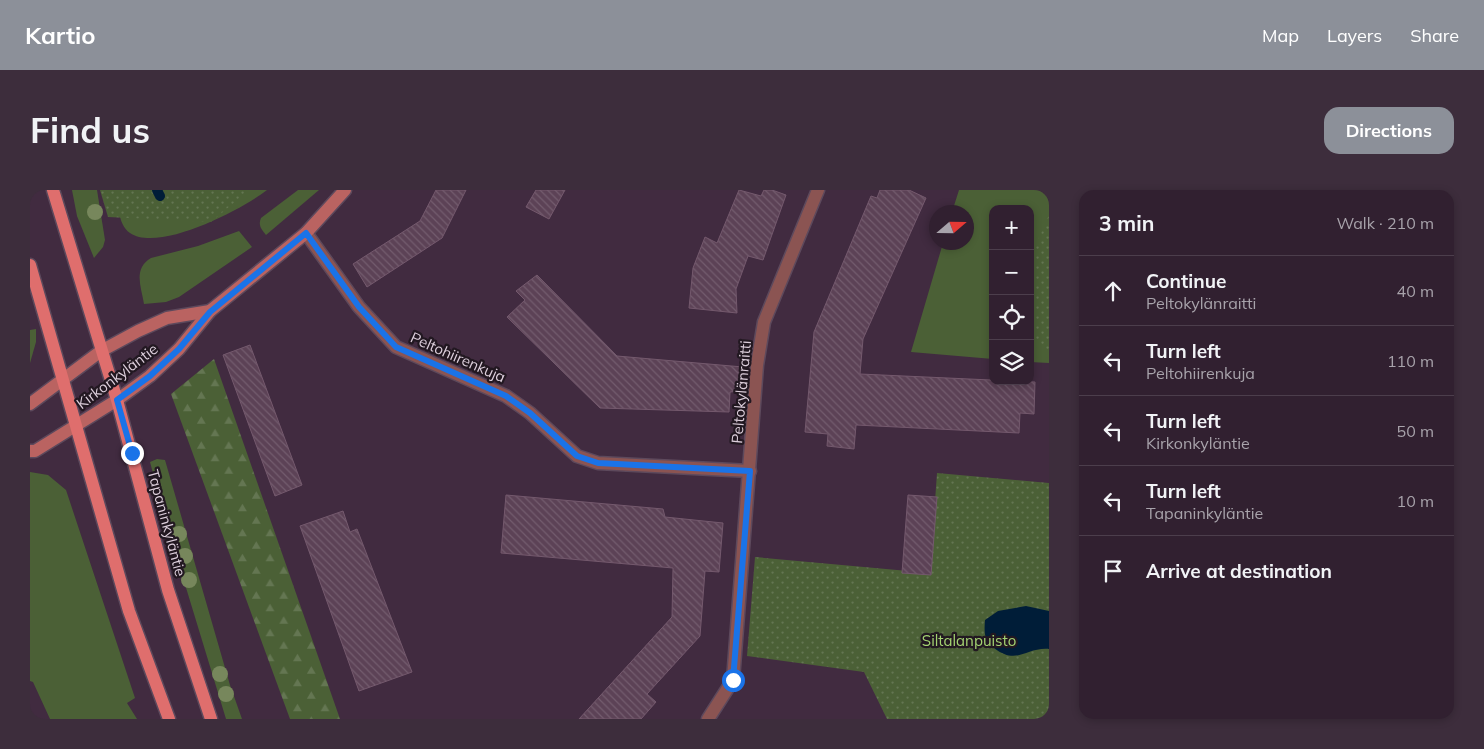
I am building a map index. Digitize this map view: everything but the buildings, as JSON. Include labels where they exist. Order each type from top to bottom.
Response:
[{"type":"main road","name":"Tapaninkyläntie","points":[[53,190],[117,400],[168,590],[211,719]]},
{"type":"main road","points":[[30,265],[129,612],[170,719]]},
{"type":"street","name":"Kirkonkyläntie","points":[[30,451],[35,451],[76,426],[150,376],[179,349],[210,312],[306,233],[345,190]]},
{"type":"street","name":"Peltokylänraitti","points":[[708,719],[733,680],[757,365],[764,322],[818,190]]},
{"type":"street","name":"Peltohiirenkuja","points":[[306,233],[359,307],[396,347],[506,396],[530,413],[577,456],[598,463],[750,471]]},
{"type":"street","name":"Kirkonkyläntie","points":[[30,404],[62,378],[101,351],[167,318],[210,312]]},
{"type":"green space","points":[[72,190],[97,190],[105,240],[103,247],[94,258],[77,216]]},
{"type":"green space","points":[[100,190],[249,190],[211,222],[108,217]]},
{"type":"green space","points":[[116,190],[267,190],[240,208],[200,226],[180,233],[143,238],[130,233],[123,224],[119,213]]},
{"type":"green space","points":[[298,190],[319,190],[266,235],[260,227],[261,218]]},
{"type":"green space","points":[[959,190],[1049,190],[1049,363],[1034,362],[1034,205],[989,205],[989,359],[911,352],[941,250],[974,250],[974,205],[954,205]]},
{"type":"green space","points":[[1049,215],[1049,350],[1034,344],[1034,249]]},
{"type":"green space","points":[[239,231],[252,247],[179,297],[166,302],[144,304],[140,273],[145,262],[151,258],[198,246]]},
{"type":"green space","points":[[36,329],[36,342],[30,363],[30,330]]},
{"type":"green space","points":[[214,359],[340,719],[290,719],[171,394]]},
{"type":"green space","points":[[157,459],[165,460],[230,685],[242,719],[226,719],[166,522],[150,462]]},
{"type":"green space","points":[[30,472],[48,475],[66,490],[135,698],[127,703],[137,719],[50,719],[33,682],[30,681]]},
{"type":"green space","name":"Siltalanpuisto","points":[[937,473],[1049,483],[1049,719],[887,719],[864,672],[747,656],[755,557],[930,573]]},
{"type":"water","points":[[1026,606],[1049,611],[1049,649],[1041,649],[1015,656],[1002,653],[986,639],[985,620],[998,611]]},
{"type":"waterway","points":[[157,190],[160,196]]},
{"type":"route","points":[[132,453],[117,400],[150,376],[179,349],[210,312],[306,233],[359,307],[396,347],[506,396],[530,413],[577,456],[598,463],[750,471],[733,680]]}]
